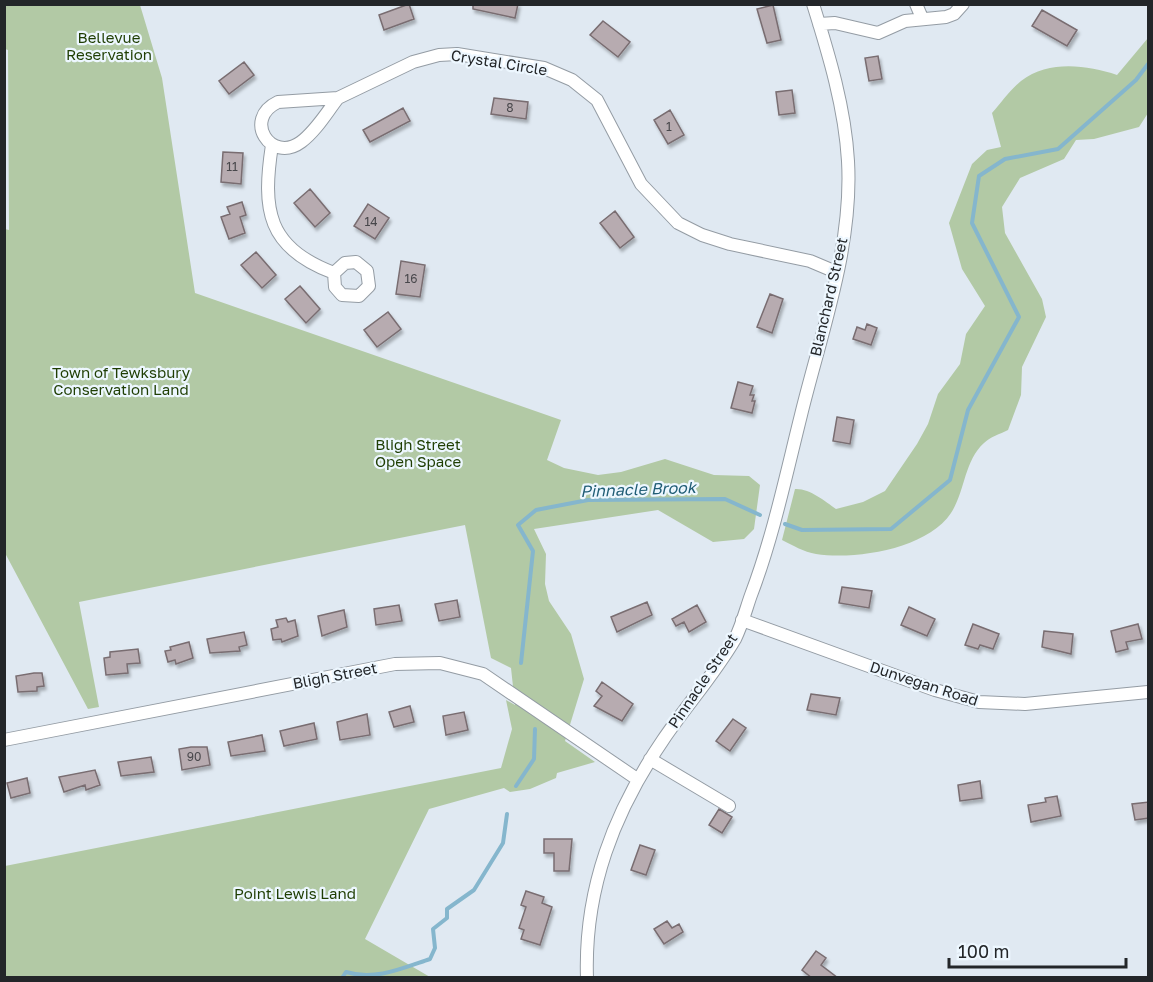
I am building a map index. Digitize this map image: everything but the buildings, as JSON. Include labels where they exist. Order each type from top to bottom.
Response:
[{"type":"street","name":"Blanchard Street","points":[[810,376],[844,237],[848,161],[832,65],[813,4]]},
{"type":"street","points":[[916,4],[922,18]]},
{"type":"street","points":[[819,24],[835,23],[878,33],[905,21],[946,17],[954,14],[963,4]]},
{"type":"street","name":"Crystal Circle","points":[[338,98],[301,142],[286,148],[272,145],[266,140],[261,126],[262,118],[271,106],[288,101],[338,98],[413,62],[439,55],[457,54],[544,68],[572,80],[597,100],[641,184],[678,223],[702,236],[810,261],[836,272]]},
{"type":"street","points":[[272,145],[266,181],[268,206],[272,219],[284,240],[297,254],[334,273]]},
{"type":"street","name":"Pinnacle Street","points":[[587,978],[586,953],[596,887],[606,847],[628,793],[736,636],[767,546],[810,376]]},
{"type":"street","name":"Dunvegan Road","points":[[742,620],[934,690],[979,702],[1025,704],[1149,692]]},
{"type":"street","name":"Bligh Street","points":[[4,740],[395,664],[440,663],[462,667],[498,682],[637,779]]},
{"type":"street","points":[[650,759],[729,806]]},
{"type":"green space","points":[[5,5],[140,5],[162,78],[195,293],[561,420],[547,460],[564,468],[598,475],[621,472],[665,459],[714,475],[749,476],[760,485],[754,529],[744,539],[713,542],[658,510],[534,529],[546,554],[545,584],[549,601],[571,634],[584,679],[565,741],[595,762],[557,773],[556,778],[530,789],[510,792],[504,788],[429,809],[365,939],[430,977],[5,978],[5,866],[501,768],[512,729],[506,700],[515,705],[511,668],[491,658],[465,525],[79,602],[99,707],[88,709],[5,553],[5,229],[9,230],[8,50],[5,49]]},
{"type":"green space","points":[[1148,38],[1148,113],[1139,127],[1094,139],[1076,140],[1064,159],[1020,178],[1002,207],[1005,233],[1042,299],[1046,317],[1022,367],[1021,395],[1008,430],[989,439],[977,450],[951,513],[940,525],[925,535],[890,549],[870,553],[816,554],[782,540],[795,489],[811,493],[836,509],[863,502],[885,491],[928,424],[938,394],[960,364],[966,334],[985,306],[962,269],[949,223],[972,164],[987,150],[1001,147],[992,113],[1021,81],[1043,70],[1068,66],[1117,75]]},
{"type":"waterway","name":"Pinnacle Brook","points":[[785,524],[802,530],[891,529],[950,480],[968,410],[1019,317],[972,223],[979,176],[1005,159],[1058,149],[1136,80],[1148,64]]},
{"type":"waterway","name":"Pinnacle Brook","points":[[521,663],[533,551],[518,525],[536,510],[588,500],[725,499],[760,515]]},
{"type":"waterway","name":"Pinnacle Brook","points":[[516,786],[534,759],[535,729]]},
{"type":"waterway","name":"Pinnacle Brook","points":[[342,978],[346,972],[378,974],[430,959],[435,948],[433,929],[447,918],[447,909],[474,890],[503,843],[507,814]]},
{"type":"park label","name":"Bellevue Reservation","points":[[109,46]]},
{"type":"park label","name":"Town of Tewksbury Conservation Land","points":[[121,382]]},
{"type":"park label","name":"Bligh Street Open Space","points":[[418,454]]},
{"type":"park label","name":"Point Lewis Land","points":[[295,894]]}]
